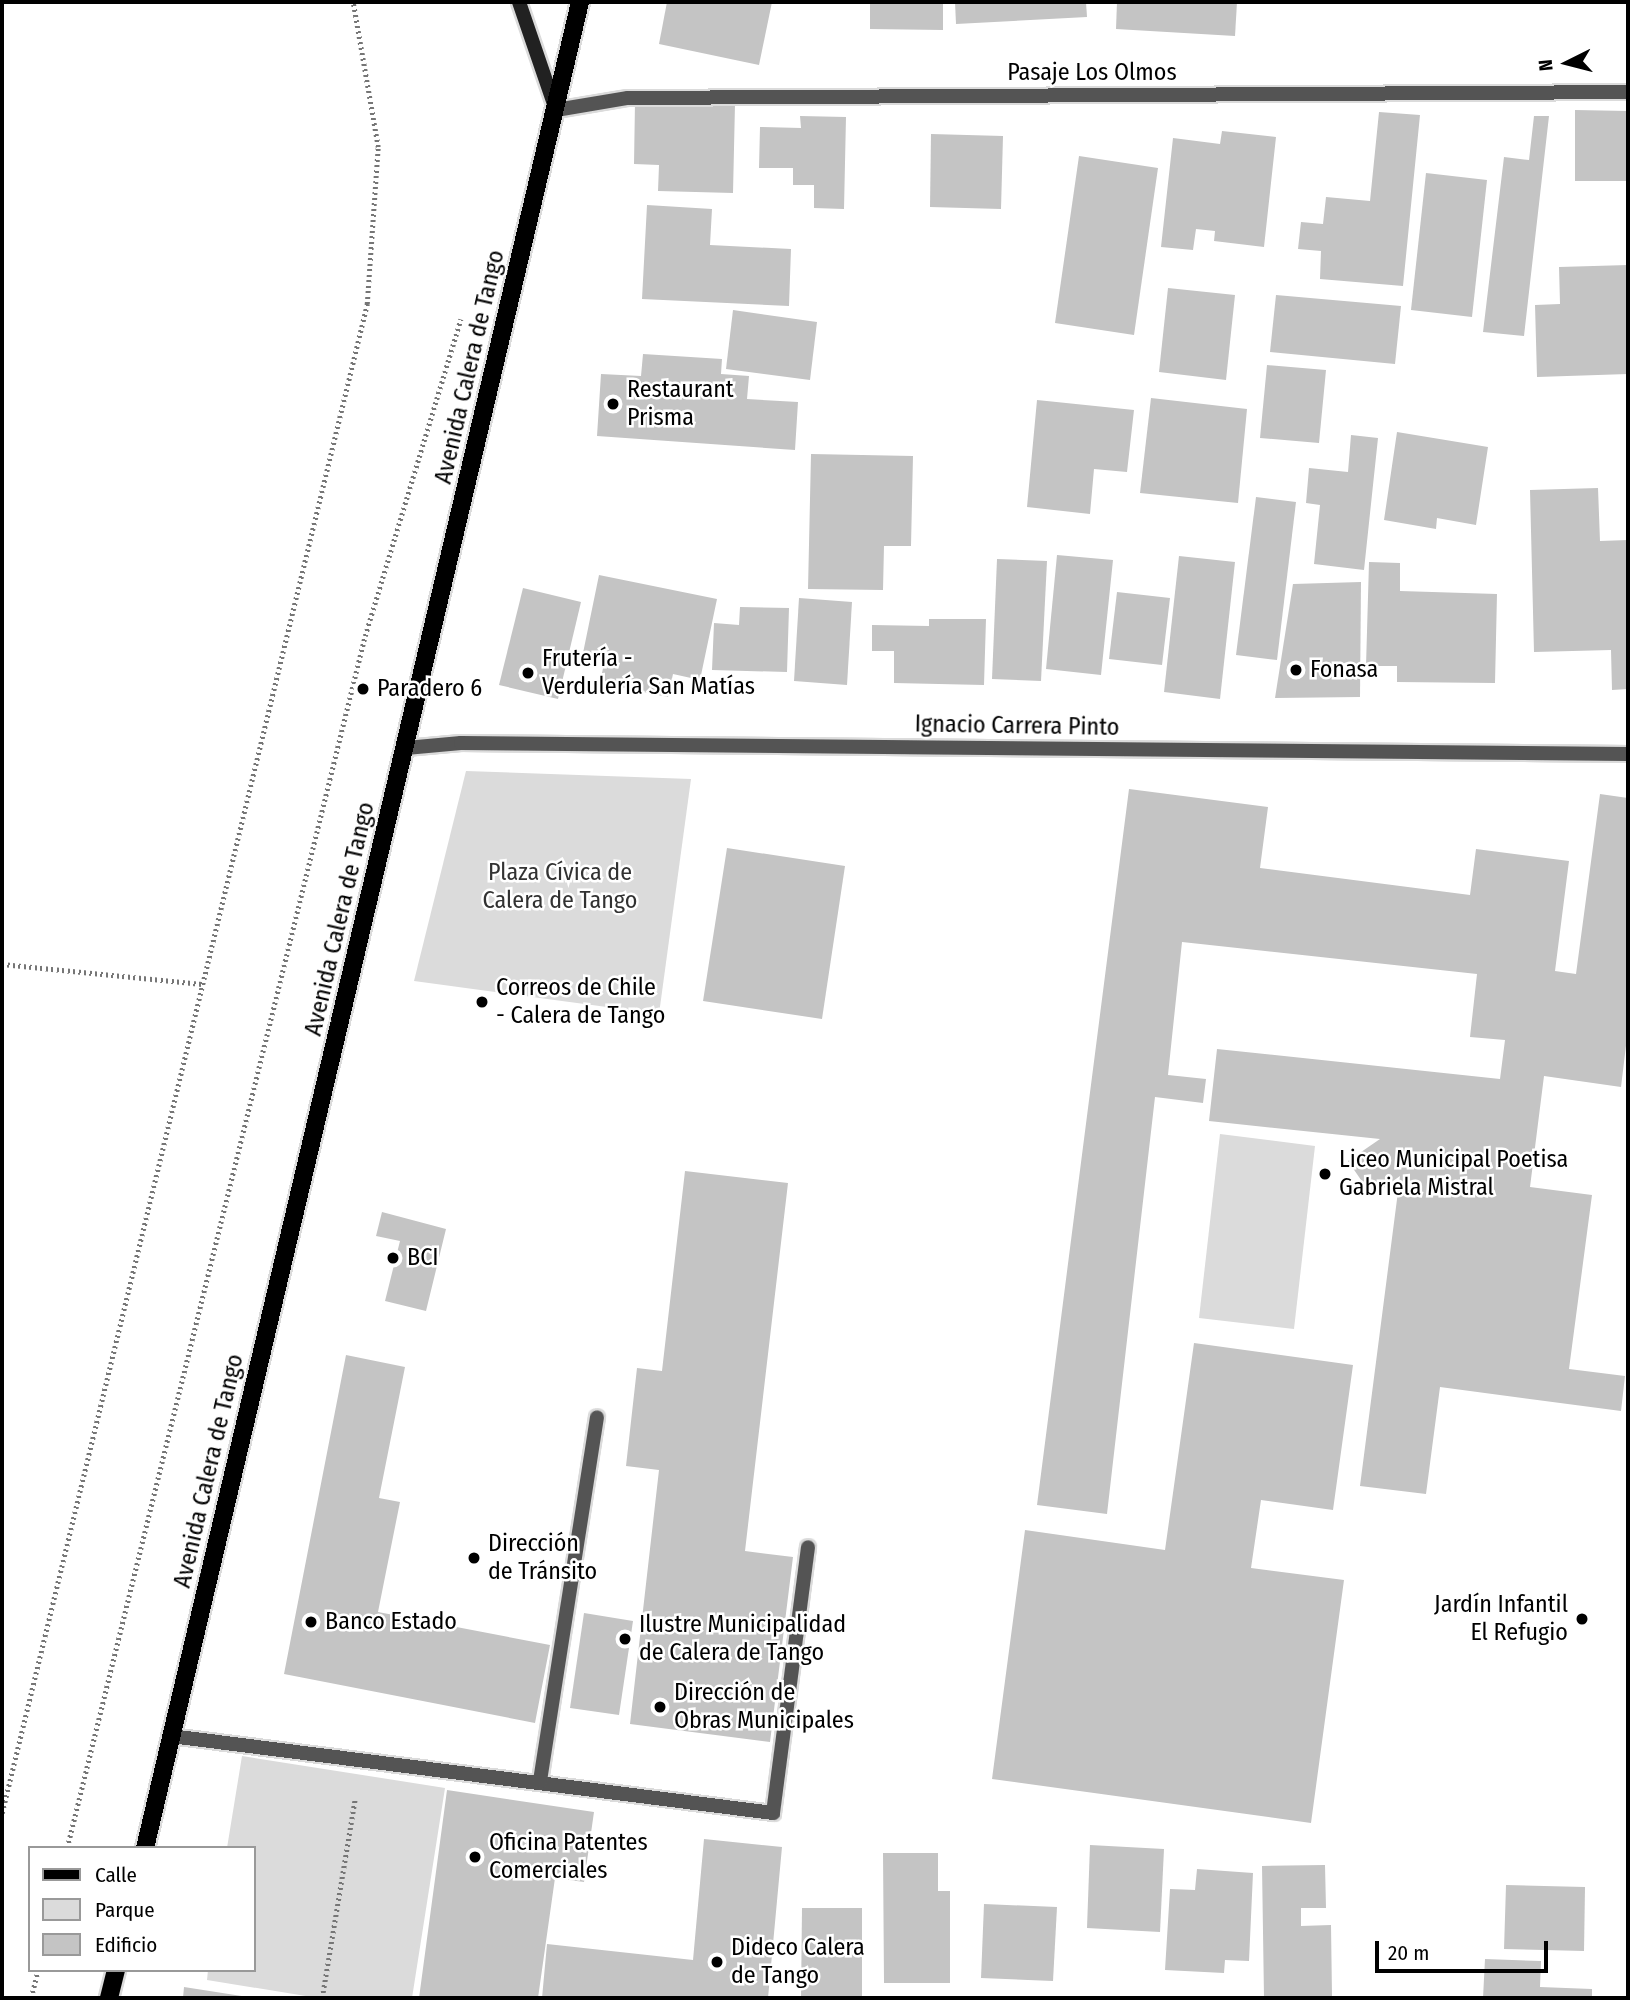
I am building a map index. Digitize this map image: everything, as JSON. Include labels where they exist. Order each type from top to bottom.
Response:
[{"type":"main road","points":[[519,2],[556,110]]},
{"type":"main road","name":"Avenida Calera de Tango","points":[[145,1846],[580,2]]},
{"type":"main road","points":[[109,1998],[116,1972]]},
{"type":"street","name":"Pasaje Los Olmos","points":[[556,110],[628,98],[1628,92]]},
{"type":"street","name":"Ignacio Carrera Pinto","points":[[406,748],[461,743],[1628,754]]},
{"type":"street","points":[[540,1781],[597,1417]]},
{"type":"street","points":[[171,1736],[773,1812],[808,1547]]},
{"type":"path","points":[[2,1812],[367,304],[378,148],[353,2]]},
{"type":"path","points":[[67,1846],[365,636],[464,308]]},
{"type":"path","points":[[2,964],[202,984]]},
{"type":"path","points":[[322,1998],[361,1760]]},
{"type":"path","points":[[31,1998],[38,1972]]},
{"type":"green space","name":"Plaza Cívica de Calera de Tango","points":[[466,771],[691,779],[659,1014],[414,981]]},
{"type":"green space","points":[[1220,1134],[1315,1146],[1294,1329],[1199,1318]]},
{"type":"green space","points":[[242,1756],[445,1788],[412,1998],[318,1998],[207,1980],[208,1972],[256,1972],[256,1846],[227,1846]]},
{"type":"building","points":[[667,2],[772,2],[759,65],[659,44]]},
{"type":"building","points":[[870,2],[943,2],[943,30],[870,29]]},
{"type":"building","points":[[955,2],[1086,2],[1087,17],[956,24]]},
{"type":"building","points":[[1117,2],[1237,2],[1235,36],[1116,29]]},
{"type":"building","points":[[635,102],[735,104],[733,193],[658,191],[659,165],[634,164]]},
{"type":"building","points":[[1575,110],[1628,111],[1628,181],[1575,181]]},
{"type":"building","points":[[1379,112],[1420,115],[1403,286],[1320,279],[1321,251],[1298,249],[1301,222],[1323,224],[1326,197],[1370,201]]},
{"type":"building","points":[[800,116],[846,117],[844,209],[814,208],[814,185],[793,185],[793,168],[759,168],[760,127],[801,128]]},
{"type":"building","points":[[1534,116],[1549,116],[1524,336],[1483,332],[1504,157],[1529,160]]},
{"type":"building","points":[[1222,131],[1276,137],[1264,247],[1214,241],[1215,231],[1196,229],[1193,250],[1161,247],[1173,138],[1220,144]]},
{"type":"building","points":[[931,134],[1003,136],[1001,209],[930,207]]},
{"type":"building","points":[[1079,156],[1158,168],[1134,335],[1055,323]]},
{"type":"building","points":[[1426,173],[1487,180],[1472,317],[1411,310]]},
{"type":"building","points":[[647,205],[712,209],[710,245],[791,249],[789,306],[642,299]]},
{"type":"building","points":[[1628,265],[1628,374],[1537,377],[1535,305],[1560,304],[1559,267]]},
{"type":"building","points":[[1168,288],[1235,295],[1226,380],[1159,372]]},
{"type":"building","points":[[1276,295],[1401,306],[1395,364],[1270,352]]},
{"type":"building","points":[[733,310],[817,322],[810,380],[726,369]]},
{"type":"building","points":[[643,354],[722,359],[721,374],[749,376],[747,399],[798,402],[795,450],[597,436],[601,374],[641,376]]},
{"type":"building","points":[[1267,365],[1326,370],[1319,443],[1260,438]]},
{"type":"building","points":[[1151,398],[1247,409],[1238,503],[1140,493]]},
{"type":"building","points":[[1037,400],[1134,410],[1127,472],[1094,469],[1090,514],[1027,507]]},
{"type":"building","points":[[1397,432],[1488,447],[1476,525],[1437,518],[1436,529],[1384,520]]},
{"type":"building","points":[[1351,435],[1378,438],[1364,570],[1314,564],[1320,505],[1306,503],[1309,468],[1348,472]]},
{"type":"building","points":[[811,454],[913,456],[911,546],[884,546],[883,590],[808,589]]},
{"type":"building","points":[[1598,488],[1600,541],[1628,540],[1628,689],[1612,690],[1611,650],[1534,652],[1530,490]]},
{"type":"building","points":[[1256,497],[1296,502],[1277,660],[1236,655]]},
{"type":"building","points":[[1057,555],[1113,560],[1101,675],[1046,669]]},
{"type":"building","points":[[1179,556],[1235,562],[1220,699],[1164,692]]},
{"type":"building","points":[[997,559],[1047,561],[1041,681],[992,679]]},
{"type":"building","points":[[1369,562],[1400,563],[1400,591],[1497,594],[1495,683],[1397,682],[1397,666],[1366,666]]},
{"type":"building","points":[[599,575],[717,599],[700,680],[673,674],[668,697],[600,683],[605,658],[583,653]]},
{"type":"building","points":[[1361,582],[1360,697],[1275,698],[1293,584]]},
{"type":"building","points":[[523,588],[581,602],[558,699],[499,685]]},
{"type":"building","points":[[1117,592],[1170,598],[1162,665],[1109,659]]},
{"type":"building","points":[[799,598],[852,602],[847,685],[794,681]]},
{"type":"building","points":[[740,607],[789,608],[787,672],[712,670],[714,623],[739,625]]},
{"type":"building","points":[[929,619],[986,619],[984,685],[894,683],[894,651],[872,651],[872,625],[929,626]]},
{"type":"building","points":[[1129,789],[1268,807],[1260,868],[1470,895],[1476,849],[1569,861],[1555,971],[1576,974],[1600,794],[1628,798],[1628,1029],[1621,1087],[1544,1076],[1530,1187],[1592,1195],[1569,1369],[1625,1376],[1621,1411],[1440,1387],[1426,1494],[1360,1486],[1400,1176],[1372,1196],[1348,1161],[1380,1139],[1209,1121],[1217,1049],[1500,1079],[1505,1040],[1470,1037],[1477,974],[1182,942],[1168,1075],[1206,1079],[1203,1103],[1155,1097],[1107,1514],[1037,1505]]},
{"type":"building","points":[[727,848],[845,866],[822,1019],[703,1001]]},
{"type":"building","points":[[685,1171],[788,1183],[745,1551],[793,1557],[770,1742],[630,1724],[659,1470],[626,1466],[637,1368],[662,1371]]},
{"type":"building","points":[[382,1212],[446,1229],[426,1311],[385,1301],[400,1241],[376,1236]]},
{"type":"building","points":[[1194,1343],[1353,1365],[1333,1510],[1261,1500],[1251,1568],[1344,1580],[1311,1823],[992,1779],[1025,1530],[1165,1550]]},
{"type":"building","points":[[346,1355],[405,1367],[379,1498],[400,1502],[378,1612],[550,1645],[535,1723],[284,1674]]},
{"type":"building","points":[[584,1613],[633,1621],[619,1715],[570,1708]]},
{"type":"building","points":[[447,1790],[594,1812],[584,1882],[555,1878],[538,1998],[419,1998]]},
{"type":"building","points":[[704,1839],[782,1847],[768,1998],[542,1998],[547,1944],[693,1960]]},
{"type":"building","points":[[1090,1845],[1164,1849],[1160,1932],[1087,1928]]},
{"type":"building","points":[[883,1853],[938,1853],[938,1891],[950,1891],[950,1983],[884,1983]]},
{"type":"building","points":[[1325,1865],[1326,1908],[1301,1908],[1301,1926],[1331,1925],[1332,1996],[1264,1998],[1262,1866]]},
{"type":"building","points":[[1197,1869],[1253,1873],[1249,1961],[1225,1960],[1224,1973],[1165,1970],[1170,1889],[1195,1890]]},
{"type":"building","points":[[1506,1885],[1585,1887],[1584,1951],[1504,1949]]},
{"type":"building","points":[[984,1904],[1057,1907],[1053,1981],[981,1978]]},
{"type":"building","points":[[802,1908],[862,1908],[862,1998],[801,1998]]},
{"type":"building","points":[[1485,1959],[1541,1961],[1540,1987],[1592,1989],[1592,1998],[1483,1998]]},
{"type":"building","points":[[184,1987],[248,1997],[248,1998],[183,1998]]},
{"type":"place","name":"Restaurant Prisma","points":[[613,404]]},
{"type":"place","name":"Fonasa","points":[[1296,670]]},
{"type":"place","name":"Frutería - Verdulería San Matías","points":[[528,673]]},
{"type":"place","name":"Paradero 6","points":[[363,689]]},
{"type":"place","name":"Correos de Chile - Calera de Tango","points":[[482,1002]]},
{"type":"place","name":"Liceo Municipal Poetisa Gabriela Mistral","points":[[1325,1174]]},
{"type":"place","name":"BCI","points":[[393,1258]]},
{"type":"place","name":"Dirección de Tránsito","points":[[474,1558]]},
{"type":"place","name":"Jardín Infantil El Refugio","points":[[1582,1619]]},
{"type":"place","name":"Banco Estado","points":[[311,1622]]},
{"type":"place","name":"Ilustre Municipalidad de Calera de Tango","points":[[625,1639]]},
{"type":"place","name":"Dirección de Obras Municipales","points":[[660,1707]]},
{"type":"place","name":"Oficina Patentes Comerciales","points":[[475,1857]]},
{"type":"place","name":"Dideco Calera de Tango","points":[[717,1962]]}]
